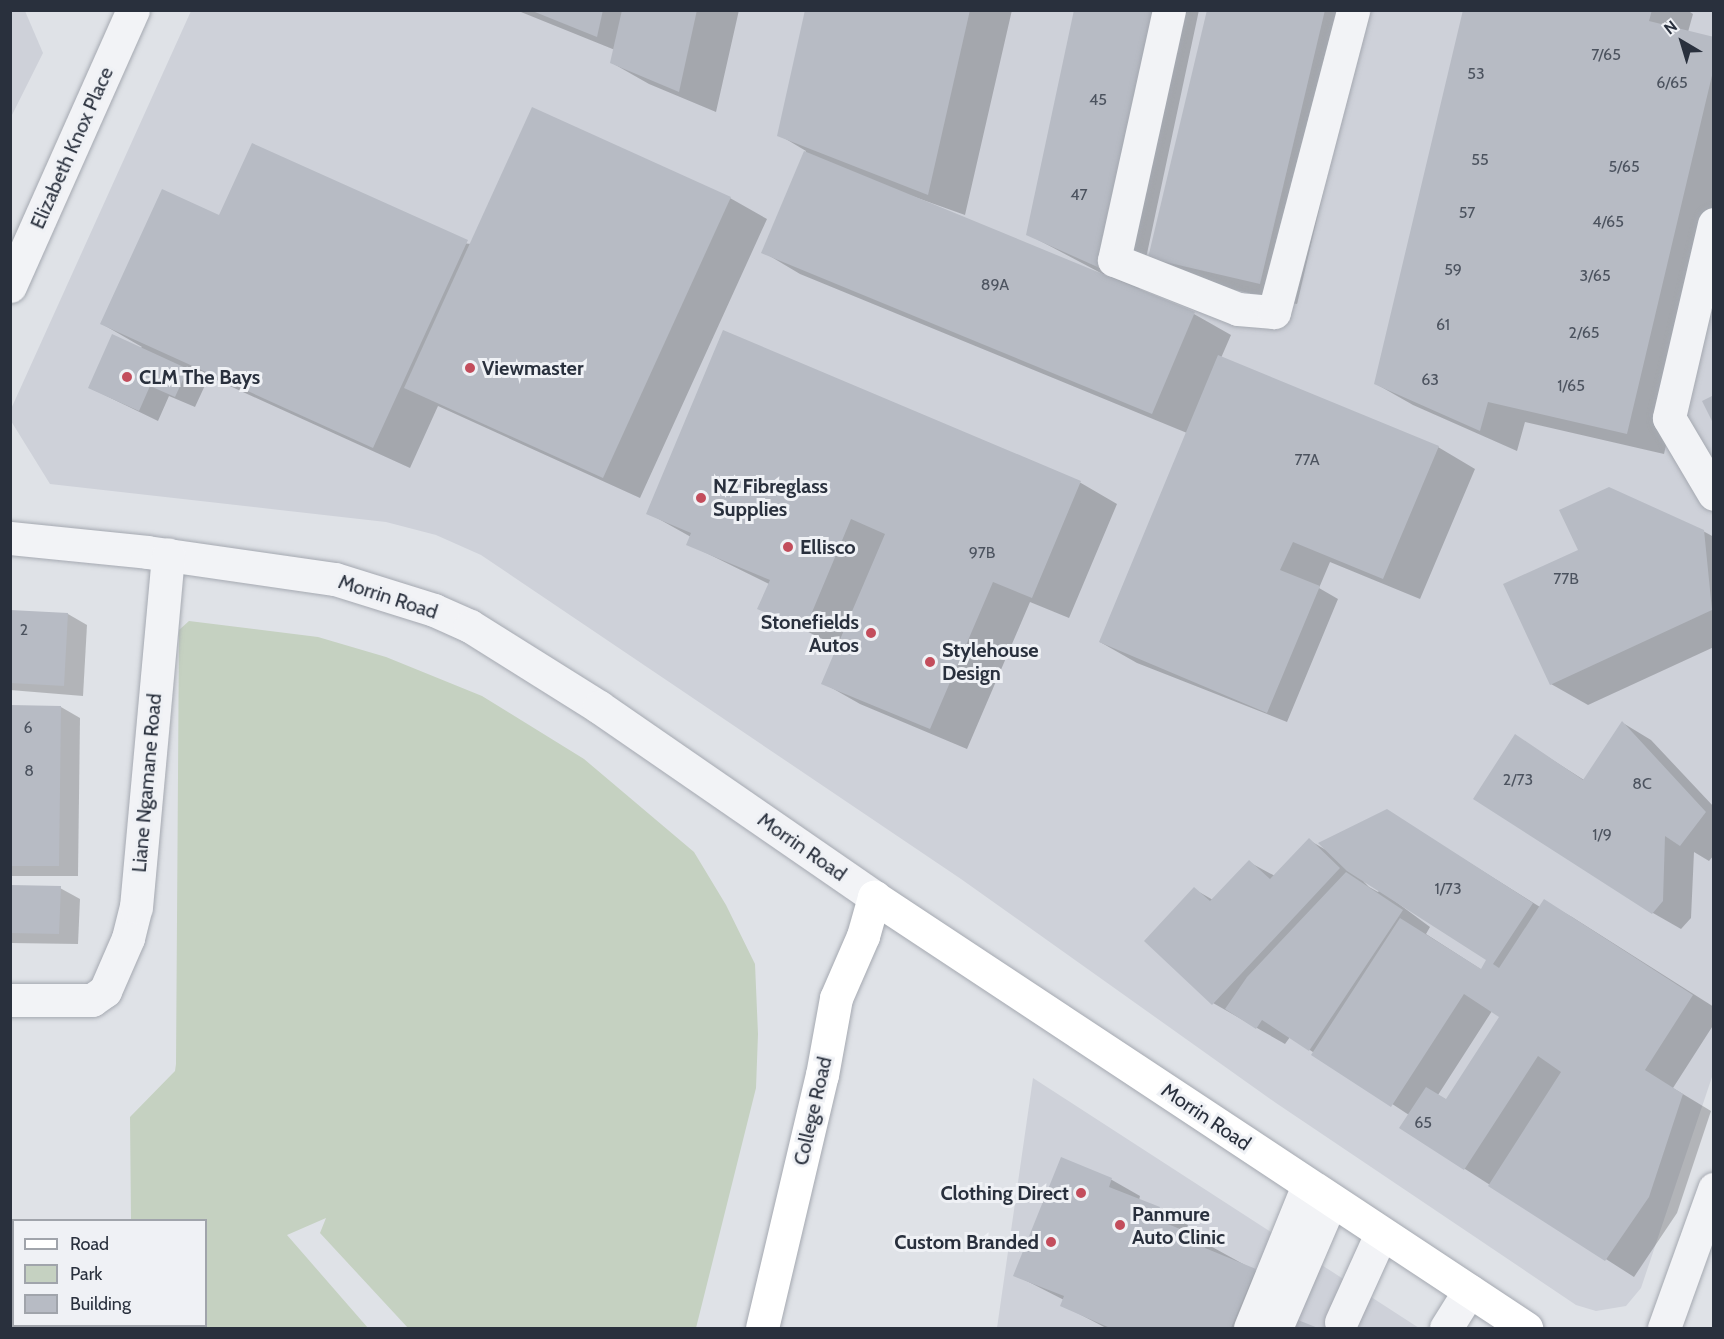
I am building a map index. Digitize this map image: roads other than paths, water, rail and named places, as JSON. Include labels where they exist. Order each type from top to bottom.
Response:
[{"type":"main road","name":"Morrin Road","points":[[874,897],[1469,1291],[1516,1326]]},
{"type":"main road","name":"College Road","points":[[762,1329],[822,1075],[836,998],[863,936],[874,897]]},
{"type":"street","name":"Elizabeth Knox Place","points":[[10,286],[133,10]]},
{"type":"street","points":[[1169,10],[1114,260],[1238,309],[1274,312],[1353,10]]},
{"type":"street","points":[[1713,224],[1669,418],[1713,494]]},
{"type":"street","name":"Morrin Road","points":[[10,538],[168,554],[362,585],[470,626],[598,707],[874,897]]},
{"type":"street","name":"Liane Ngamane Road","points":[[10,1000],[92,1000],[105,991],[115,973],[136,907],[168,554]]},
{"type":"street","points":[[1664,1329],[1713,1189]]},
{"type":"street","points":[[1250,1329],[1320,1193]]},
{"type":"street","points":[[1276,1329],[1320,1193]]},
{"type":"street","points":[[1341,1322],[1381,1234]]},
{"type":"street","points":[[1446,1329],[1469,1291]]},
{"type":"place","name":"Viewmaster","points":[[470,368]]},
{"type":"place","name":"CLM The Bays","points":[[127,377]]},
{"type":"place","name":"NZ Fibreglass Supplies","points":[[701,498]]},
{"type":"place","name":"Ellisco","points":[[788,547]]},
{"type":"place","name":"Stonefields Autos","points":[[871,633]]},
{"type":"place","name":"Stylehouse Design","points":[[930,662]]},
{"type":"place","name":"Clothing Direct","points":[[1081,1193]]},
{"type":"place","name":"Panmure Auto Clinic","points":[[1120,1225]]},
{"type":"place","name":"Custom Branded","points":[[1051,1242]]}]
